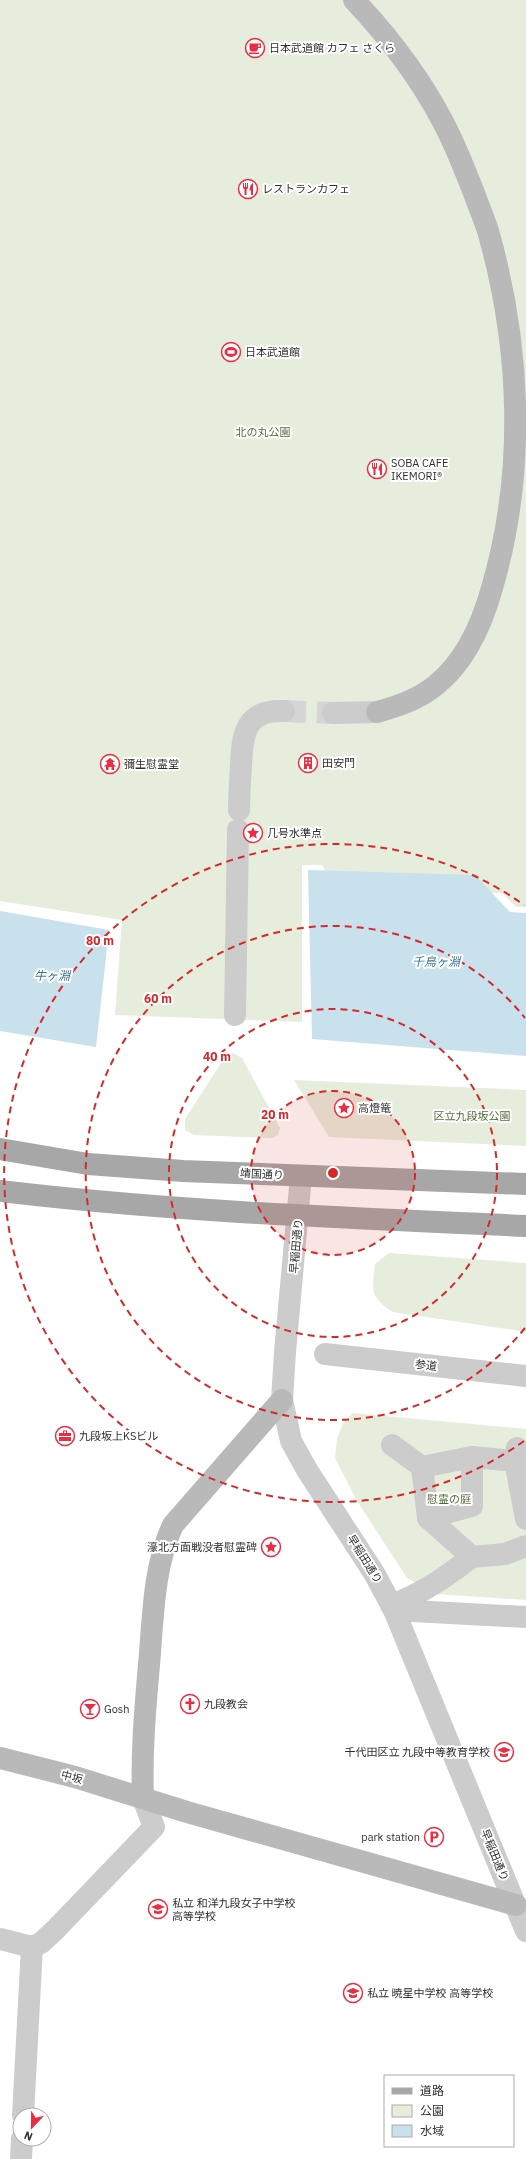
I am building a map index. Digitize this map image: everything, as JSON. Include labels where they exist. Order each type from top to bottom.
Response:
[{"type":"main road","name":"靖国通り","points":[[0,1149],[88,1164],[184,1171],[526,1184]]},
{"type":"main road","points":[[0,1190],[66,1198],[299,1216],[526,1226]]},
{"type":"street","points":[[333,713],[377,712],[417,698],[437,685],[470,646],[484,617],[498,568],[509,521],[516,469],[516,407],[509,328],[488,230],[458,152],[430,100],[396,50],[354,0]]},
{"type":"street","points":[[235,1015],[238,820],[242,742],[247,728],[253,720],[266,712],[284,711]]},
{"type":"street","name":"早稲田通り","points":[[301,1176],[299,1216],[285,1352],[282,1400],[291,1441],[307,1470],[374,1573],[393,1608],[526,1931]]},
{"type":"street","name":"参道","points":[[325,1354],[526,1376]]},
{"type":"street","points":[[0,1939],[32,1947],[42,1943],[154,1827],[143,1798],[141,1756],[154,1597],[167,1536],[173,1525],[282,1400]]},
{"type":"street","points":[[392,1445],[422,1467],[428,1518],[472,1557]]},
{"type":"street","points":[[422,1467],[472,1457],[516,1455],[526,1519]]},
{"type":"street","points":[[428,1518],[472,1506],[472,1457]]},
{"type":"street","points":[[393,1608],[444,1578],[472,1557],[505,1554],[526,1546]]},
{"type":"street","points":[[393,1608],[526,1617]]},
{"type":"street","name":"中坂","points":[[0,1758],[74,1777],[204,1818],[516,1906]]},
{"type":"street","points":[[23,2107],[32,1947]]},
{"type":"street","points":[[21,2159],[22,2147]]},
{"type":"green space","name":"北の丸公園","points":[[0,0],[526,0],[526,907],[516,907],[502,893],[336,888],[322,865],[302,865],[302,1022],[115,1015],[122,920],[0,901]]},
{"type":"green space","points":[[233,1053],[242,1058],[280,1128],[278,1135],[272,1138],[194,1135],[185,1130],[185,1119],[225,1057]]},
{"type":"green space","name":"区立九段坂公園","points":[[294,1080],[526,1090],[526,1146],[329,1137]]},
{"type":"green space","points":[[389,1253],[526,1263],[526,1332],[393,1312],[385,1307],[376,1297],[373,1286],[375,1264]]},
{"type":"green space","name":"慰霊の庭","points":[[353,1413],[526,1429],[526,1600],[437,1594],[407,1578],[357,1501],[335,1458],[337,1439],[343,1423]]},
{"type":"water","name":"千鳥ヶ淵","points":[[308,870],[475,875],[510,912],[526,913],[526,1056],[312,1039]]},
{"type":"water","name":"牛ヶ淵","points":[[0,911],[109,930],[96,1047],[0,1031]]},
{"type":"tunnel","points":[[284,711],[333,713]]},
{"type":"place","name":"日本武道館 カフェ さくら","points":[[255,48]]},
{"type":"place","name":"レストランカフェ","points":[[248,189]]},
{"type":"place","name":"日本武道館","points":[[231,352]]},
{"type":"place","name":"SOBA CAFE IKEMORI®","points":[[377,469]]},
{"type":"place","name":"田安門","points":[[308,763]]},
{"type":"place","name":"彌生慰霊堂","points":[[110,764]]},
{"type":"place","name":"几号水準点","points":[[253,833]]},
{"type":"place","name":"高燈篭","points":[[344,1108]]},
{"type":"place","name":"九段坂上KSビル","points":[[65,1436]]},
{"type":"place","name":"濠北方面戦没者慰霊碑","points":[[271,1547]]},
{"type":"place","name":"九段教会","points":[[190,1704]]},
{"type":"place","name":"Gosh","points":[[90,1709]]},
{"type":"place","name":"千代田区立 九段中等教育学校","points":[[504,1752]]},
{"type":"place","name":"park station","points":[[434,1837]]},
{"type":"place","name":"私立 和洋九段女子中学校 高等学校","points":[[158,1909]]},
{"type":"place","name":"私立 暁星中学校 高等学校","points":[[353,1993]]}]
